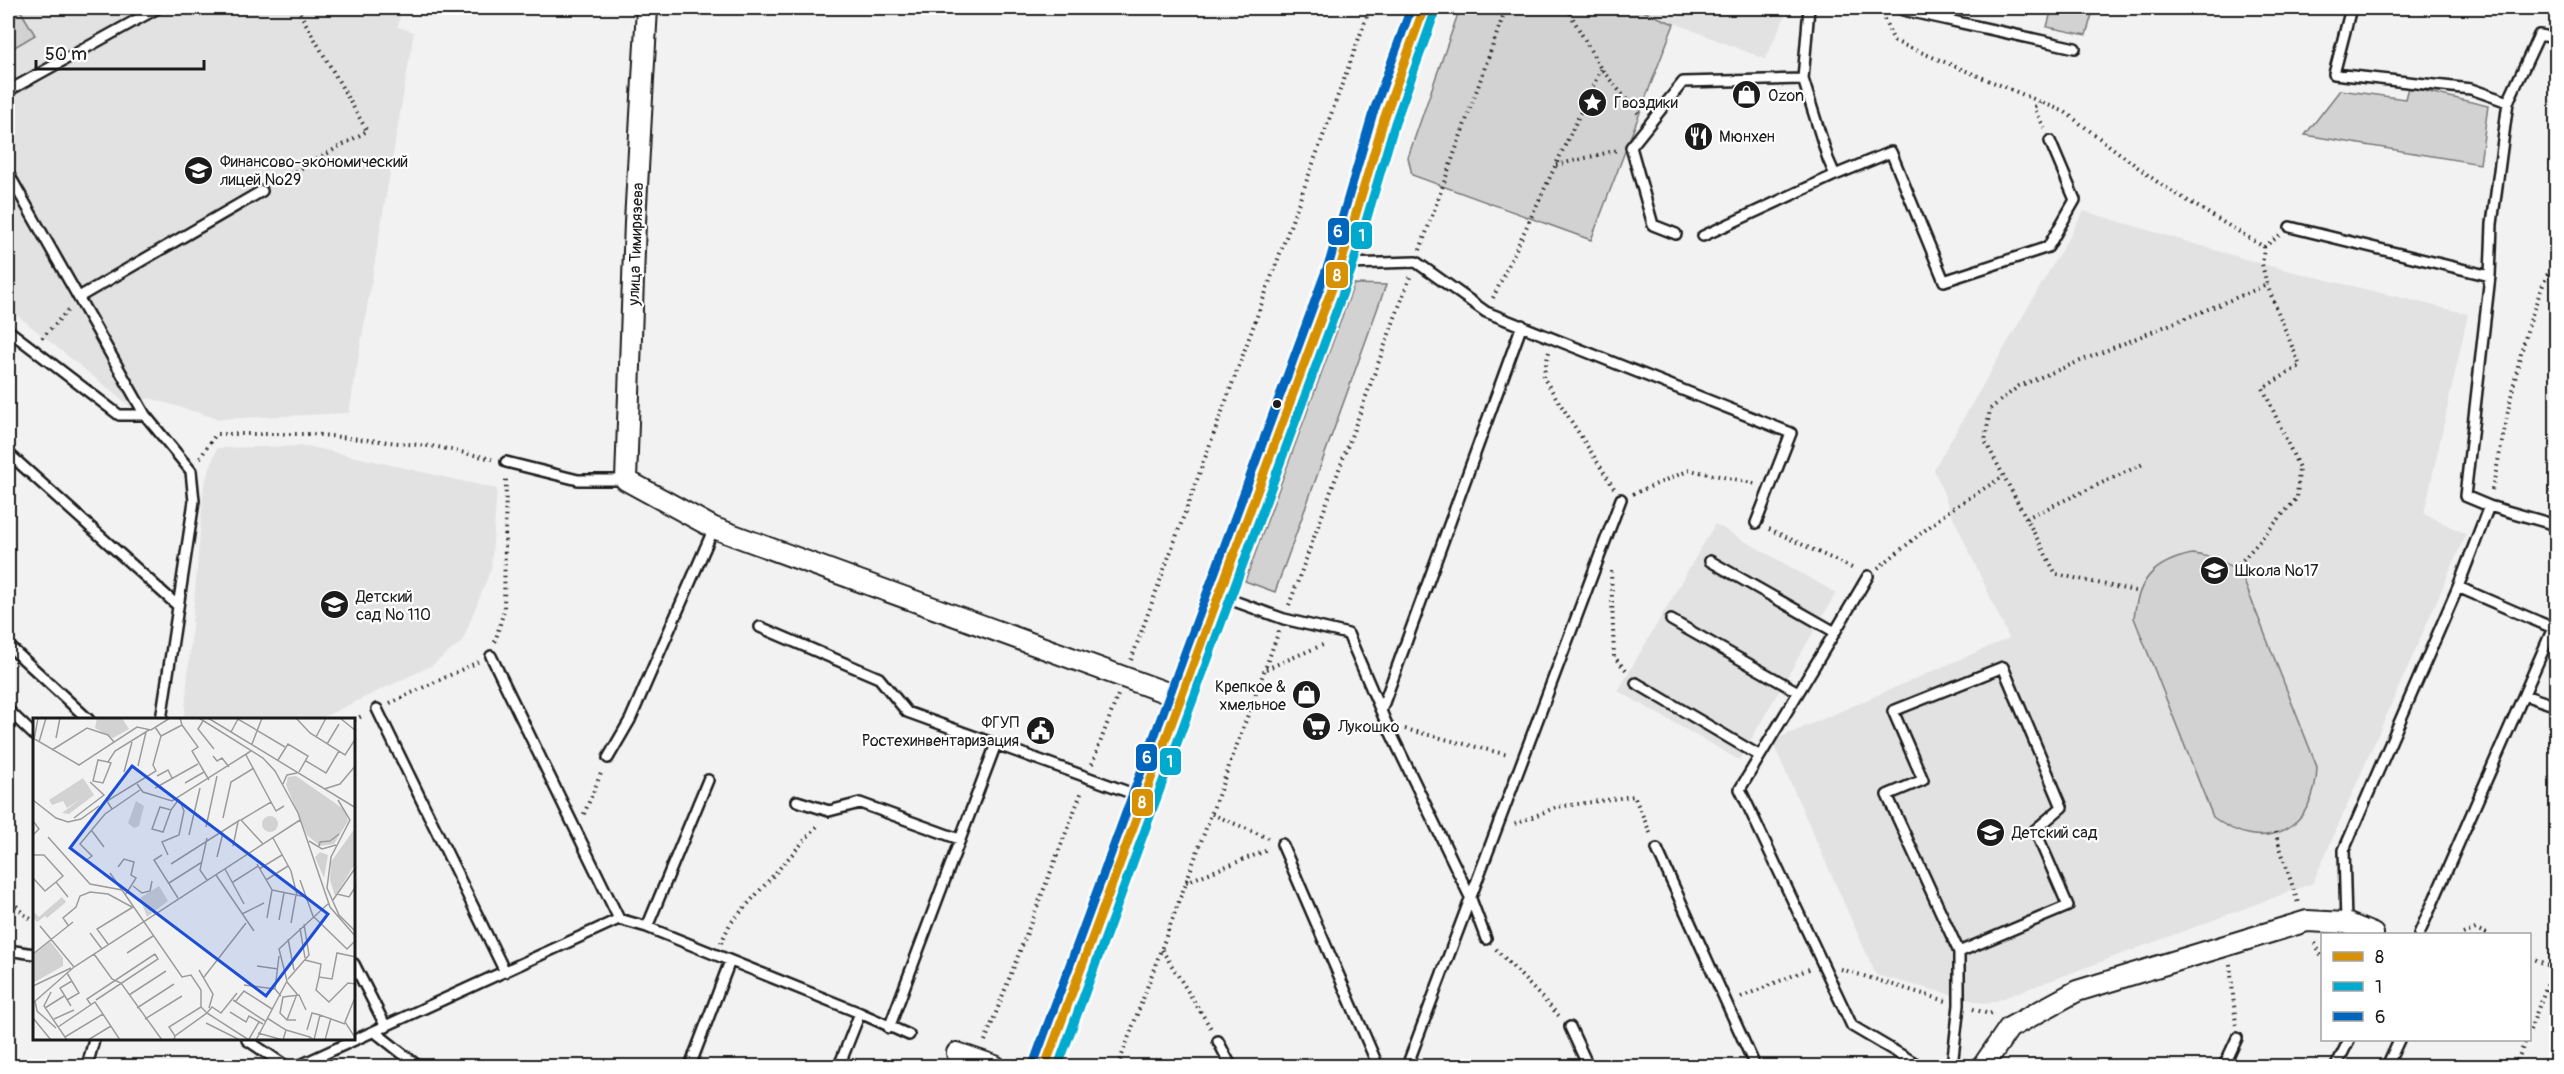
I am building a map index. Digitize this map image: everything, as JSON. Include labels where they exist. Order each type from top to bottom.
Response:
[{"type":"main road","points":[[1045,1066],[1341,264],[1384,119],[1424,8]]},
{"type":"street","name":"улица Тимирязева","points":[[626,480],[635,222],[647,8]]},
{"type":"street","points":[[626,480],[714,528],[1181,698]]},
{"type":"street","points":[[1983,1066],[2009,1028],[2077,991],[2307,921],[2346,922],[2371,933]]},
{"type":"street","points":[[957,1053],[986,1063]]},
{"type":"lane","points":[[8,91],[158,8]]},
{"type":"lane","points":[[1809,8],[1803,79],[1835,175]]},
{"type":"lane","points":[[1900,8],[2075,48]]},
{"type":"lane","points":[[2351,8],[2334,74],[2471,89],[2508,102]]},
{"type":"lane","points":[[2556,38],[2539,35],[2508,102],[2492,224],[2490,276],[2465,496],[2488,506],[2556,525]]},
{"type":"lane","points":[[1676,234],[1653,225],[1631,147],[1683,82],[1803,79]]},
{"type":"lane","points":[[1703,236],[1835,175],[1891,152],[1944,281],[2049,247],[2074,200],[2050,141]]},
{"type":"lane","points":[[8,173],[145,415],[191,471],[194,501],[161,718]]},
{"type":"lane","points":[[79,297],[262,191]]},
{"type":"lane","points":[[2290,227],[2490,276]]},
{"type":"lane","points":[[1341,264],[1416,262],[1486,312],[1791,433],[1756,523]]},
{"type":"lane","points":[[1381,711],[1522,325]]},
{"type":"lane","points":[[8,330],[119,414],[145,415]]},
{"type":"lane","points":[[8,453],[178,606]]},
{"type":"lane","points":[[506,462],[578,480],[626,480]]},
{"type":"lane","points":[[1407,1066],[1472,899],[1621,498]]},
{"type":"lane","points":[[2346,922],[2344,850],[2458,587],[2488,506]]},
{"type":"lane","points":[[608,758],[630,720],[714,528]]},
{"type":"lane","points":[[1710,561],[1835,632]]},
{"type":"lane","points":[[1868,576],[1740,789],[1852,1026],[1920,1066]]},
{"type":"lane","points":[[2419,933],[2553,628],[2458,587]]},
{"type":"lane","points":[[1219,596],[1284,619],[1348,634],[1386,724],[1472,899],[1486,939]]},
{"type":"lane","points":[[1671,620],[1798,692]]},
{"type":"lane","points":[[760,627],[879,678],[907,712],[1144,798]]},
{"type":"lane","points":[[8,645],[87,718]]},
{"type":"lane","points":[[491,656],[619,920]]},
{"type":"lane","points":[[1952,1066],[1959,1005],[1959,952],[1887,795],[1923,780],[1893,711],[2003,667],[2061,807],[2035,830],[2068,906],[1959,952]]},
{"type":"lane","points":[[1636,682],[1760,756]]},
{"type":"lane","points":[[2524,695],[2556,706]]},
{"type":"lane","points":[[377,709],[505,972]]},
{"type":"lane","points":[[8,710],[33,734]]},
{"type":"lane","points":[[889,1028],[996,744]]},
{"type":"lane","points":[[647,927],[708,780]]},
{"type":"lane","points":[[796,801],[829,812],[860,803],[959,839]]},
{"type":"lane","points":[[1282,844],[1378,1066]]},
{"type":"lane","points":[[1657,849],[1755,1066]]},
{"type":"lane","points":[[356,1040],[619,920],[647,927],[909,1035]]},
{"type":"lane","points":[[8,950],[33,954]]},
{"type":"lane","points":[[690,1066],[730,961]]},
{"type":"lane","points":[[356,968],[386,1027]]},
{"type":"lane","points":[[839,1066],[860,1013]]},
{"type":"lane","points":[[1570,1027],[1588,1066]]},
{"type":"lane","points":[[375,1032],[418,1066]]},
{"type":"lane","points":[[2224,1066],[2237,1038]]},
{"type":"lane","points":[[87,1066],[94,1041]]},
{"type":"lane","points":[[248,1041],[286,1066]]},
{"type":"lane","points":[[298,1066],[355,1041]]},
{"type":"lane","points":[[1218,1041],[1231,1066]]},
{"type":"lane","points":[[2336,1066],[2348,1041]]},
{"type":"lane","points":[[2387,1066],[2399,1041]]},
{"type":"path","points":[[262,191],[367,131],[297,8]]},
{"type":"path","points":[[986,1063],[1087,777],[1370,8]]},
{"type":"path","points":[[1118,1066],[1416,262],[1506,8]]},
{"type":"path","points":[[1567,8],[1601,69],[1648,125]]},
{"type":"path","points":[[1879,8],[1894,40],[2066,112],[2160,184],[2264,247],[2262,264],[2267,285],[2300,366],[2263,388],[2299,468],[2297,498],[2235,569]]},
{"type":"path","points":[[1486,312],[1601,69]]},
{"type":"path","points":[[2040,102],[2034,107],[2050,141]]},
{"type":"path","points":[[1554,165],[1631,147]]},
{"type":"path","points":[[2488,506],[2522,355],[2542,285],[2556,257]]},
{"type":"path","points":[[2139,592],[2056,574],[1985,441],[1990,409],[2019,386],[2267,285]]},
{"type":"path","points":[[32,350],[79,297]]},
{"type":"path","points":[[1552,338],[1543,377],[1621,498],[1690,470],[1770,487]]},
{"type":"path","points":[[191,471],[216,434],[311,435],[438,447],[506,462],[504,610],[491,656],[356,719]]},
{"type":"path","points":[[2026,518],[2143,464]]},
{"type":"path","points":[[1756,523],[1868,576],[1950,510],[2004,476]]},
{"type":"path","points":[[1610,528],[1614,657],[1636,682]]},
{"type":"path","points":[[1265,670],[1348,634]]},
{"type":"path","points":[[1386,724],[1524,759]]},
{"type":"path","points":[[576,831],[608,758]]},
{"type":"path","points":[[1497,831],[1557,807],[1634,796],[1657,849]]},
{"type":"path","points":[[715,955],[730,924],[829,812]]},
{"type":"path","points":[[1212,814],[1282,844]]},
{"type":"path","points":[[2275,832],[2293,891],[2307,921]]},
{"type":"path","points":[[1186,882],[1282,844]]},
{"type":"path","points":[[8,897],[33,920]]},
{"type":"path","points":[[2466,933],[2476,929],[2485,933]]},
{"type":"path","points":[[1486,939],[1570,1027]]},
{"type":"path","points":[[2228,945],[2237,1038]]},
{"type":"path","points":[[1162,949],[1218,1041]]},
{"type":"path","points":[[2531,958],[2555,969],[2531,1025]]},
{"type":"path","points":[[1726,1003],[1822,963],[1959,1005]]},
{"type":"path","points":[[2515,1066],[2526,1041]]},
{"type":"shaded area","name":"Финансово-экономический лицей №29","points":[[8,8],[401,8],[398,27],[414,32],[349,413],[219,419],[149,398],[130,406],[8,308]]},
{"type":"shaded area","points":[[8,8],[19,8],[35,35],[8,51]]},
{"type":"shaded area","points":[[1460,8],[1636,8],[1674,24],[1591,240],[1412,175],[1408,157]]},
{"type":"shaded area","points":[[1636,8],[1789,8],[1765,59]]},
{"type":"shaded area","points":[[2052,8],[2094,8],[2086,35],[2047,27]]},
{"type":"shaded area","points":[[2408,87],[2488,106],[2480,164],[2305,135],[2340,90],[2405,99]]},
{"type":"shaded area","name":"Школа №17","points":[[2084,211],[2262,264],[2468,314],[2424,514],[2466,534],[2313,883],[1987,1004],[1876,975],[1772,741],[2009,638],[1950,510],[1934,469]]},
{"type":"shaded area","points":[[1354,284],[1386,285],[1275,592],[1245,581]]},
{"type":"shaded area","name":"Детский сад № 110","points":[[307,446],[497,489],[491,569],[462,642],[431,666],[321,718],[184,718],[204,485],[217,448]]},
{"type":"shaded area","points":[[1715,524],[1836,593],[1739,760],[1618,691]]},
{"type":"shaded area","points":[[2192,554],[2219,560],[2242,576],[2317,767],[2314,789],[2307,807],[2297,821],[2283,830],[2268,835],[2250,834],[2232,829],[2213,817],[2134,618],[2139,593],[2150,574],[2167,562]]},
{"type":"transit line","name":"6","points":[[1034,1062],[1330,260],[1372,116],[1411,8]]},
{"type":"transit line","name":"8","points":[[1045,1066],[1341,264],[1384,119],[1424,8]]},
{"type":"transit line","name":"1","points":[[1058,1066],[1352,268],[1395,123],[1435,12]]},
{"type":"place","name":"Ozon","points":[[1747,95]]},
{"type":"place","name":"Гвоздики","points":[[1593,102]]},
{"type":"place","name":"Мюнхен","points":[[1698,136]]},
{"type":"place","name":"Финансово-экономический лицей №29","points":[[199,170]]},
{"type":"place","name":"Школа №17","points":[[2214,570]]},
{"type":"place","name":"Детский сад № 110","points":[[335,605]]},
{"type":"place","name":"Крепкое & хмельное","points":[[1307,695]]},
{"type":"place","name":"Лукошко","points":[[1317,726]]},
{"type":"place","name":"ФГУП Ростехинвентаризация","points":[[1040,731]]},
{"type":"place","name":"Детский сад","points":[[1991,832]]}]
